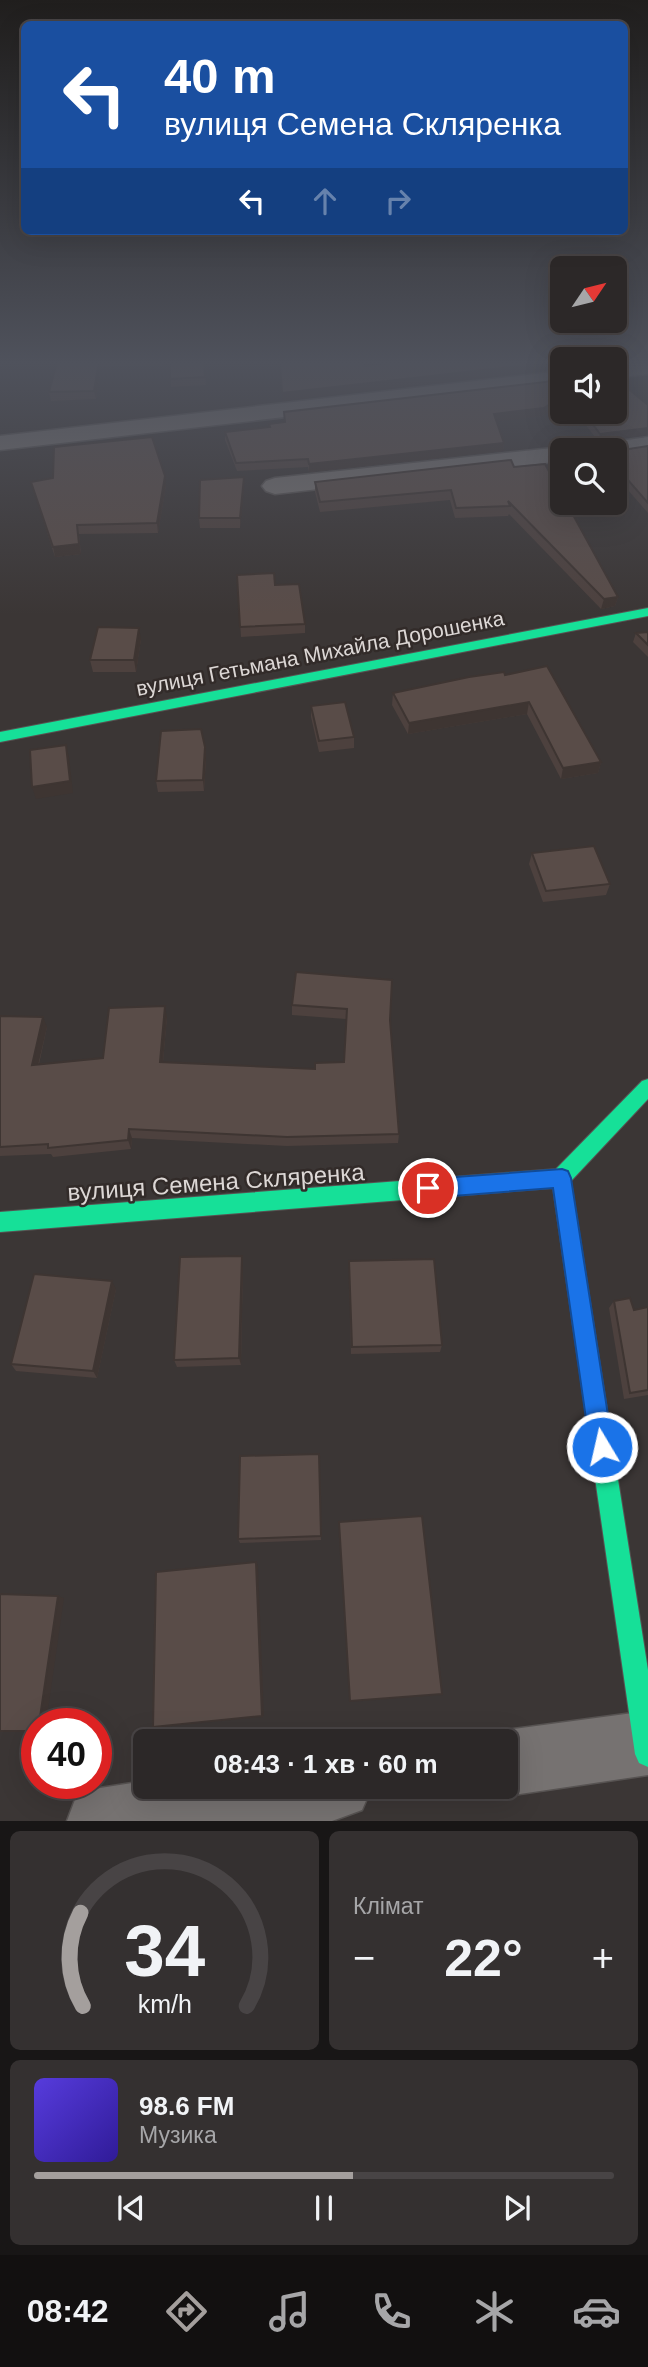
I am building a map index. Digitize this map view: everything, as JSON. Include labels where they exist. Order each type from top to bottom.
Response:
[{"type":"street","points":[[275,486],[550,455]]},
{"type":"street","name":"вулиця Гетьмана Михайла Дорошенка","points":[[0,737],[648,612]]},
{"type":"street","points":[[518,1762],[647,1746],[562,1178],[648,1087]]},
{"type":"street","name":"вулиця Семена Скляренка","points":[[0,1222],[562,1178]]},
{"type":"street","points":[[100,1821],[255,1799]]},
{"type":"building","points":[[155,446],[165,476],[157,523],[77,525],[79,544],[53,547],[31,482],[53,478],[54,447]]},
{"type":"building","points":[[230,446],[476,446],[309,464],[308,459],[236,463]]},
{"type":"building","points":[[648,446],[648,503],[627,479],[627,449]]},
{"type":"building","points":[[511,460],[514,467],[545,464],[550,473],[550,515],[573,515],[618,597],[604,599],[508,501],[510,506],[456,508],[451,490],[320,502],[315,482]]},
{"type":"building","points":[[244,477],[240,518],[199,518],[200,480]]},
{"type":"building","points":[[274,573],[275,585],[299,584],[305,624],[240,627],[237,575]]},
{"type":"building","points":[[98,627],[139,628],[134,660],[90,660]]},
{"type":"building","points":[[648,632],[648,645],[636,633]]},
{"type":"building","points":[[547,666],[601,762],[563,768],[529,702],[409,723],[393,693],[469,677],[504,672],[505,675]]},
{"type":"building","points":[[345,702],[354,737],[319,741],[311,706]]},
{"type":"building","points":[[201,729],[205,747],[203,780],[156,781],[161,731]]},
{"type":"building","points":[[66,745],[70,781],[32,787],[30,750]]},
{"type":"building","points":[[594,846],[610,884],[546,891],[532,853]]},
{"type":"building","points":[[296,972],[392,980],[390,1020],[399,1134],[287,1137],[129,1129],[128,1140],[48,1148],[48,1144],[0,1147],[0,1016],[43,1017],[32,1065],[103,1058],[109,1008],[165,1006],[160,1062],[315,1069],[315,1063],[344,1062],[347,1009],[292,1005]]},
{"type":"building","points":[[242,1256],[239,1358],[174,1360],[180,1257]]},
{"type":"building","points":[[434,1259],[442,1345],[352,1347],[349,1261]]},
{"type":"building","points":[[34,1274],[112,1281],[93,1371],[11,1364]]},
{"type":"building","points":[[630,1298],[634,1310],[648,1307],[648,1390],[630,1393],[614,1301]]},
{"type":"building","points":[[319,1454],[321,1536],[238,1539],[240,1456]]},
{"type":"building","points":[[422,1516],[442,1694],[350,1701],[339,1522]]},
{"type":"building","points":[[256,1562],[262,1716],[153,1727],[156,1572]]},
{"type":"building","points":[[0,1594],[58,1596],[41,1708],[21,1708],[21,1731],[0,1731]]},
{"type":"traffic: fast","points":[[0,737],[648,612]]},
{"type":"traffic: fast","points":[[0,1222],[561,1178],[648,1087]]},
{"type":"traffic: fast","points":[[561,1178],[648,1754]]},
{"type":"route","points":[[428,1188],[562,1178],[602,1447]]}]
